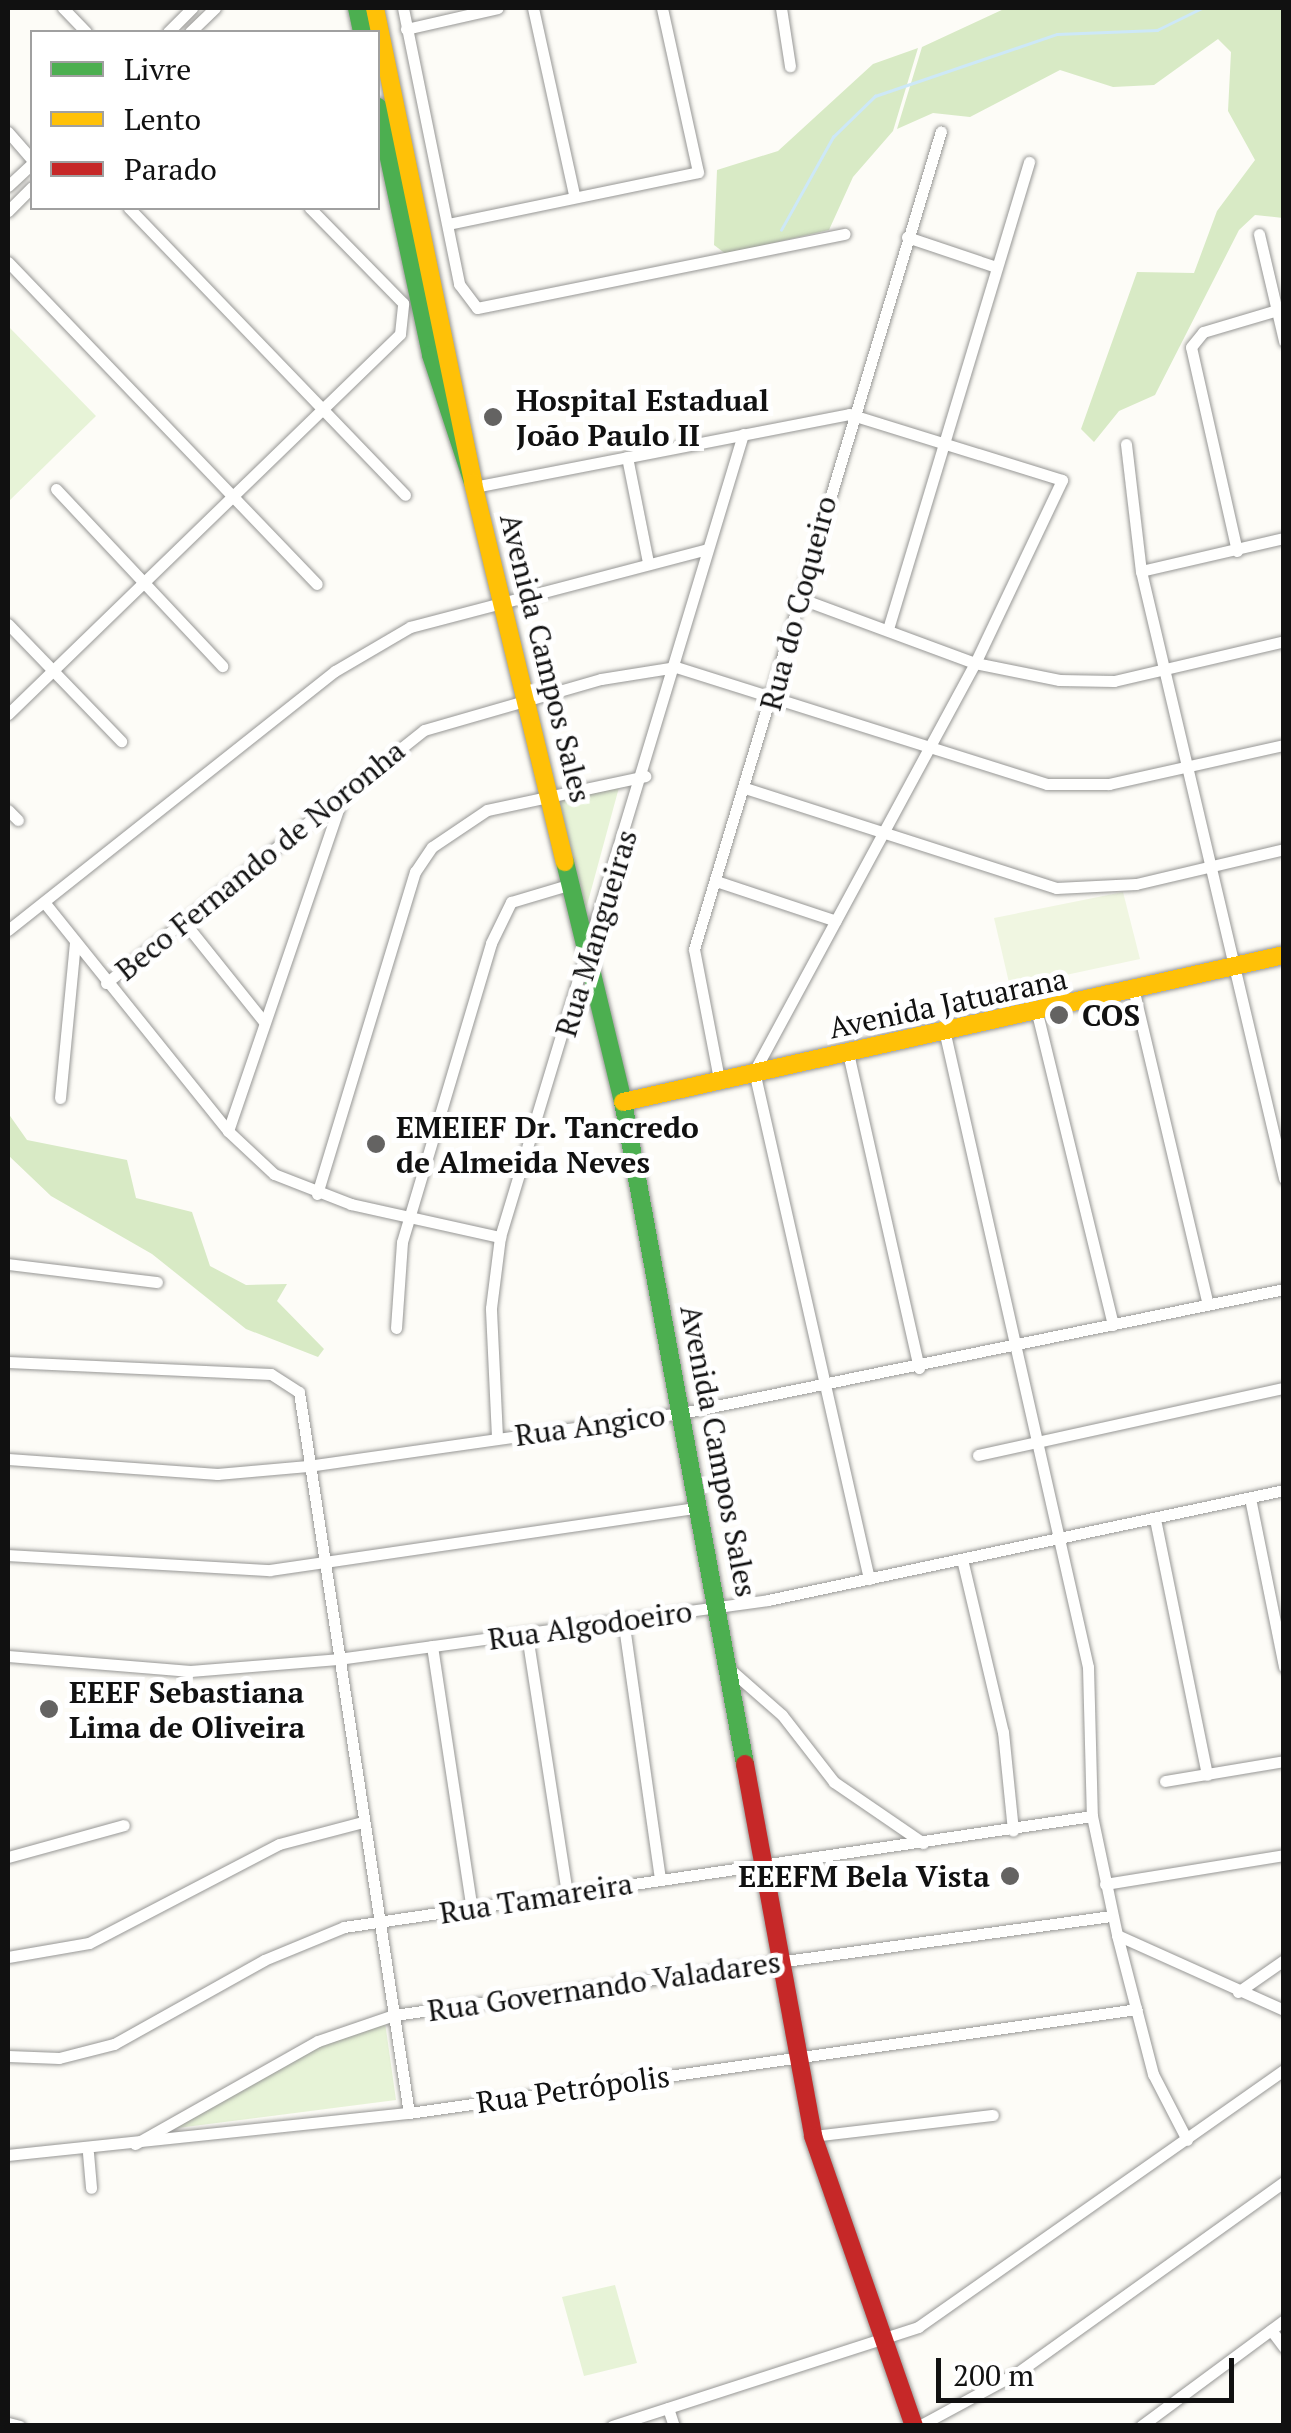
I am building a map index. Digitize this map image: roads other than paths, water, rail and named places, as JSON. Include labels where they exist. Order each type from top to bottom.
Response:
[{"type":"street","points":[[63,8],[84,30]]},
{"type":"street","points":[[170,30],[192,8]]},
{"type":"street","points":[[192,30],[215,8]]},
{"type":"street","points":[[403,8],[464,298],[483,309],[845,234]]},
{"type":"street","points":[[406,29],[498,8]]},
{"type":"street","points":[[533,8],[574,196]]},
{"type":"street","points":[[448,224],[698,172],[662,8]]},
{"type":"street","points":[[781,8],[790,66]]},
{"type":"street","name":"Avenida Campos Sales","points":[[380,82],[460,463],[473,485],[531,697],[570,884],[623,1102],[734,1672],[813,2136],[881,2344],[916,2426]]},
{"type":"street","name":"Avenida Campos Sales","points":[[380,115],[433,325]]},
{"type":"street","name":"Rua do Coqueiro","points":[[719,1079],[694,969],[849,414],[941,131]]},
{"type":"street","points":[[8,132],[30,160]]},
{"type":"street","points":[[888,629],[1029,162]]},
{"type":"street","points":[[8,186],[30,164]]},
{"type":"street","points":[[8,211],[30,188]]},
{"type":"street","points":[[131,210],[405,495]]},
{"type":"street","points":[[8,714],[393,342],[403,310],[312,210]]},
{"type":"street","points":[[1259,234],[1280,309],[1284,340]]},
{"type":"street","points":[[907,236],[996,266]]},
{"type":"street","points":[[8,262],[317,584]]},
{"type":"street","points":[[1236,551],[1191,358],[1195,336],[1280,309]]},
{"type":"street","points":[[473,485],[849,414],[1059,476],[1060,498],[976,663],[754,1071],[869,1580]]},
{"type":"street","name":"Rua Mangueiras","points":[[498,1437],[492,1308],[500,1237],[644,776],[743,434]]},
{"type":"street","points":[[1126,444],[1141,571],[1190,765],[1284,1178]]},
{"type":"street","points":[[628,457],[648,562]]},
{"type":"street","points":[[56,489],[222,666]]},
{"type":"street","points":[[1141,571],[1284,538]]},
{"type":"street","points":[[8,930],[334,671],[410,627],[503,598],[707,549]]},
{"type":"street","points":[[799,598],[976,663],[1078,682],[1164,670],[1284,641]]},
{"type":"street","points":[[8,624],[121,740]]},
{"type":"street","name":"Beco Fernando de Noronha","points":[[106,983],[346,788],[424,730],[531,697],[676,668],[930,749],[1062,785],[1190,765],[1284,745]]},
{"type":"street","points":[[318,1194],[415,872],[456,826],[552,792],[644,776]]},
{"type":"street","points":[[228,1131],[346,788]]},
{"type":"street","points":[[746,788],[882,835],[1068,890],[1212,866],[1284,849]]},
{"type":"street","points":[[8,810],[18,820]]},
{"type":"street","points":[[716,880],[836,920]]},
{"type":"street","points":[[396,1328],[408,1218],[501,917],[520,897],[570,884]]},
{"type":"street","points":[[44,902],[228,1131],[274,1174],[318,1194],[500,1237]]},
{"type":"street","points":[[184,922],[264,1022]]},
{"type":"street","name":"Beco Fernando de Noronha","points":[[60,1098],[76,942]]},
{"type":"street","name":"Avenida Jatuarana","points":[[623,1102],[1134,992],[1284,955]]},
{"type":"street","points":[[1134,992],[1207,1302]]},
{"type":"street","points":[[1037,1013],[1113,1325]]},
{"type":"street","points":[[944,1034],[1091,1685],[1092,1816],[1111,1916],[1156,2083],[1187,2140]]},
{"type":"street","points":[[848,1053],[919,1368]]},
{"type":"street","points":[[8,1264],[157,1282]]},
{"type":"street","name":"Rua Angico","points":[[8,1459],[217,1474],[308,1466],[682,1412],[824,1387],[1015,1348],[1207,1302],[1284,1290]]},
{"type":"street","points":[[8,1362],[271,1374],[298,1392],[363,1822],[384,1921],[409,2113]]},
{"type":"street","points":[[978,1455],[1284,1388]]},
{"type":"street","name":"Rua Algodoeiro","points":[[8,1656],[190,1671],[338,1659],[720,1608],[869,1580],[1284,1490]]},
{"type":"street","points":[[1250,1498],[1284,1667]]},
{"type":"street","points":[[8,1555],[228,1573],[322,1563],[700,1507]]},
{"type":"street","points":[[1156,1519],[1206,1775]]},
{"type":"street","points":[[962,1559],[1002,1732],[1013,1830]]},
{"type":"street","points":[[623,1619],[660,1879]]},
{"type":"street","points":[[527,1634],[567,1893]]},
{"type":"street","points":[[432,1646],[472,1909]]},
{"type":"street","points":[[734,1672],[782,1715],[834,1782],[923,1844]]},
{"type":"street","points":[[1165,1780],[1284,1761]]},
{"type":"street","name":"Rua Tamareira","points":[[8,2056],[59,2058],[114,2044],[308,1938],[384,1921],[660,1879],[765,1868],[1092,1816]]},
{"type":"street","points":[[8,1956],[89,1943],[279,1844],[363,1822]]},
{"type":"street","points":[[8,1857],[124,1825]]},
{"type":"street","points":[[1106,1884],[1284,1855]]},
{"type":"street","name":"Rua Governando Valadares","points":[[126,2148],[318,2041],[394,2014],[1111,1916]]},
{"type":"street","points":[[1117,1935],[1284,2010]]},
{"type":"street","points":[[1238,1992],[1284,1960]]},
{"type":"street","name":"Rua Petrópolis","points":[[8,2155],[88,2153],[409,2113],[1137,2009]]},
{"type":"street","points":[[612,2426],[881,2344],[956,2303],[1284,2070]]},
{"type":"street","points":[[813,2136],[993,2115]]},
{"type":"street","points":[[88,2153],[91,2188]]},
{"type":"street","points":[[916,2426],[1017,2373],[1284,2182]]},
{"type":"street","points":[[1141,2426],[1284,2320]]},
{"type":"street","points":[[1271,2330],[1284,2347]]},
{"type":"street","points":[[668,2408],[674,2426]]},
{"type":"street","points":[[8,2424],[20,2426]]},
{"type":"waterway","points":[[781,230],[833,137],[875,96],[1057,34],[1157,30],[1202,8]]},
{"type":"place","name":"Hospital Estadual João Paulo II","points":[[493,417]]},
{"type":"place","name":"COS","points":[[1059,1015]]},
{"type":"place","name":"EMEIEF Dr. Tancredo de Almeida Neves","points":[[376,1144]]},
{"type":"place","name":"EEEF Sebastiana Lima de Oliveira","points":[[49,1709]]},
{"type":"place","name":"EEEFM Bela Vista","points":[[1010,1876]]}]
